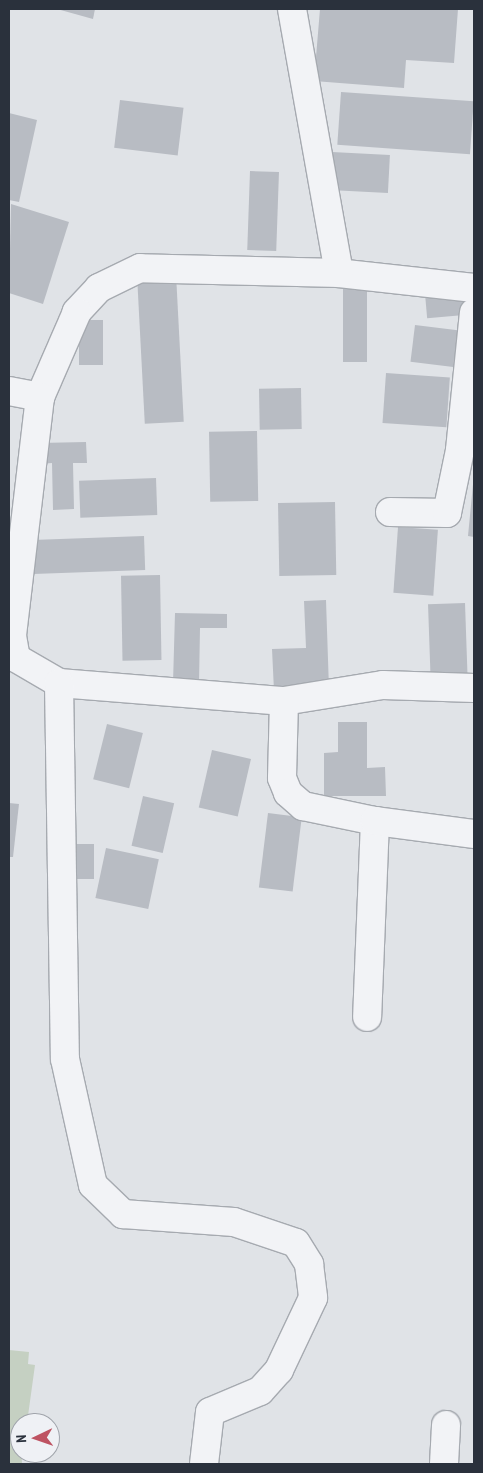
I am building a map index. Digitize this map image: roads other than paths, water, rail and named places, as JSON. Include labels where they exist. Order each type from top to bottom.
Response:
[{"type":"street","points":[[292,9],[338,273]]},
{"type":"street","points":[[474,288],[338,273],[140,268],[99,288],[76,312],[40,397],[12,593],[12,636],[16,658],[59,683],[284,701],[383,685],[474,688]]},
{"type":"street","points":[[390,512],[447,513],[460,450],[474,313]]},
{"type":"street","points":[[9,391],[40,397]]},
{"type":"street","points":[[59,683],[65,1059],[94,1184],[123,1214],[234,1222],[296,1243],[309,1264],[313,1298],[279,1370],[260,1391],[210,1412],[204,1464]]},
{"type":"street","points":[[284,701],[282,778],[288,793],[303,806],[375,821],[474,834]]},
{"type":"street","points":[[367,1017],[375,821]]},
{"type":"street","points":[[444,1464],[446,1425]]}]
